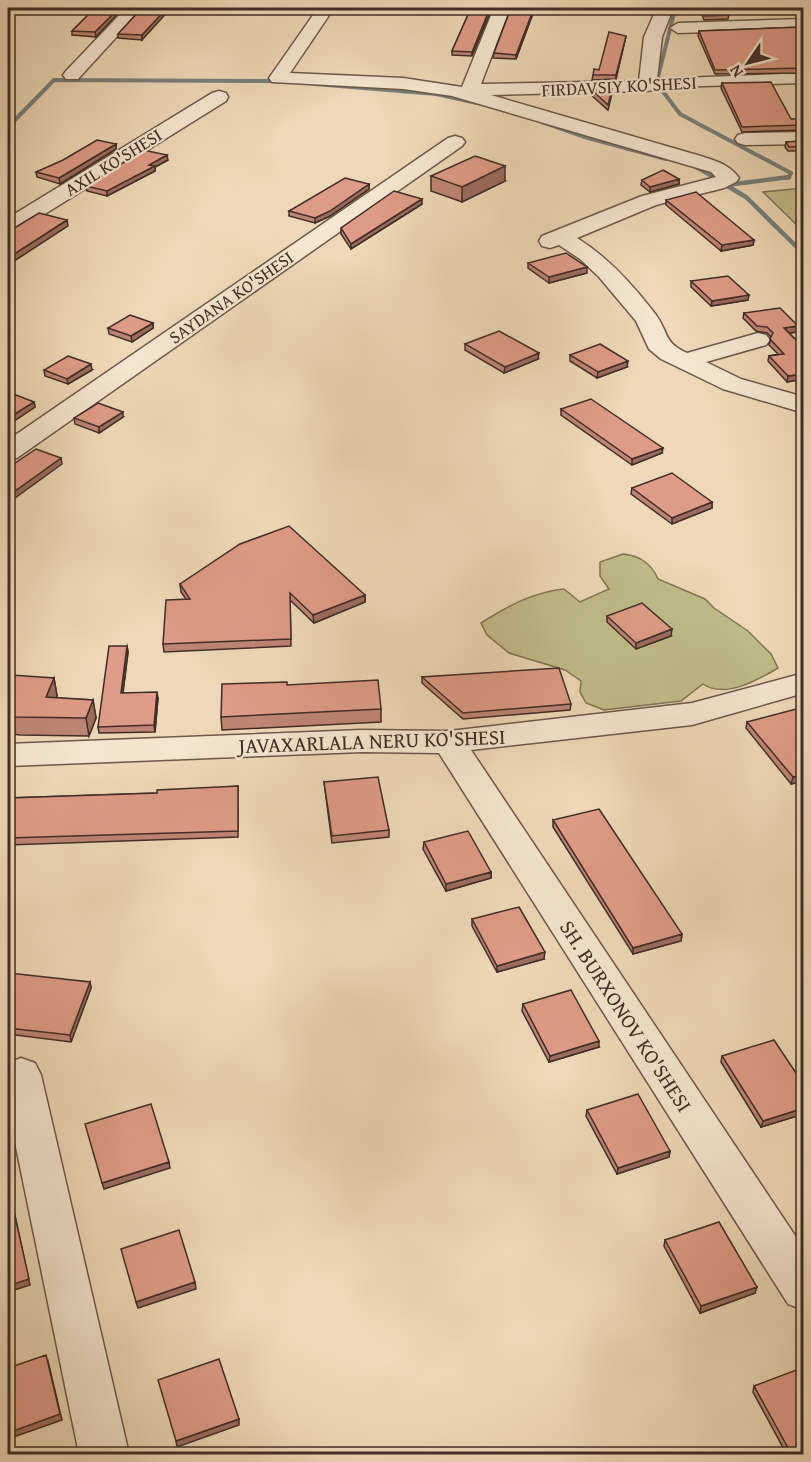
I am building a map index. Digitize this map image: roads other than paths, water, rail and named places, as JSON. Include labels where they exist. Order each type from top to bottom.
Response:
[{"type":"street","points":[[72,75],[135,8]]},
{"type":"street","points":[[326,8],[278,78],[409,84],[474,91],[718,168],[729,178],[717,184],[649,200],[555,239],[588,254],[607,272],[646,319],[658,344],[670,354],[732,384],[804,405]]},
{"type":"street","points":[[474,91],[502,8]]},
{"type":"street","points":[[647,86],[653,37],[664,10],[661,8]]},
{"type":"street","points":[[678,28],[804,24]]},
{"type":"street","name":"FIRDAVSIY KO'SHESI","points":[[474,91],[647,86],[671,82],[804,78]]},
{"type":"street","name":"AXIL KO'SHESI","points":[[8,227],[219,97]]},
{"type":"street","points":[[745,139],[804,138]]},
{"type":"street","name":"SAYDANA KO'SHESI","points":[[8,452],[454,142]]},
{"type":"street","points":[[688,363],[699,356],[758,340]]},
{"type":"street","name":"JAVAXARLALA NERU KO'SHESI","points":[[8,755],[362,741],[449,742],[692,714],[804,683]]},
{"type":"street","name":"SH. BURXONOV KO'SHESI","points":[[449,742],[804,1289]]},
{"type":"street","points":[[21,1075],[104,1455]]},
{"type":"waterway","points":[[657,81],[674,13],[670,8]]},
{"type":"waterway","points":[[8,127],[54,80],[280,81]]},
{"type":"waterway","points":[[315,84],[436,94],[477,103]]},
{"type":"waterway","points":[[661,89],[680,114],[791,173],[789,177]]},
{"type":"waterway","points":[[542,122],[588,138],[666,159]]},
{"type":"waterway","points":[[694,166],[715,178]]},
{"type":"waterway","points":[[712,177],[746,197],[804,254]]},
{"type":"waterway","points":[[727,185],[789,177]]},
{"type":"waterway","points":[[784,178],[789,177]]}]
